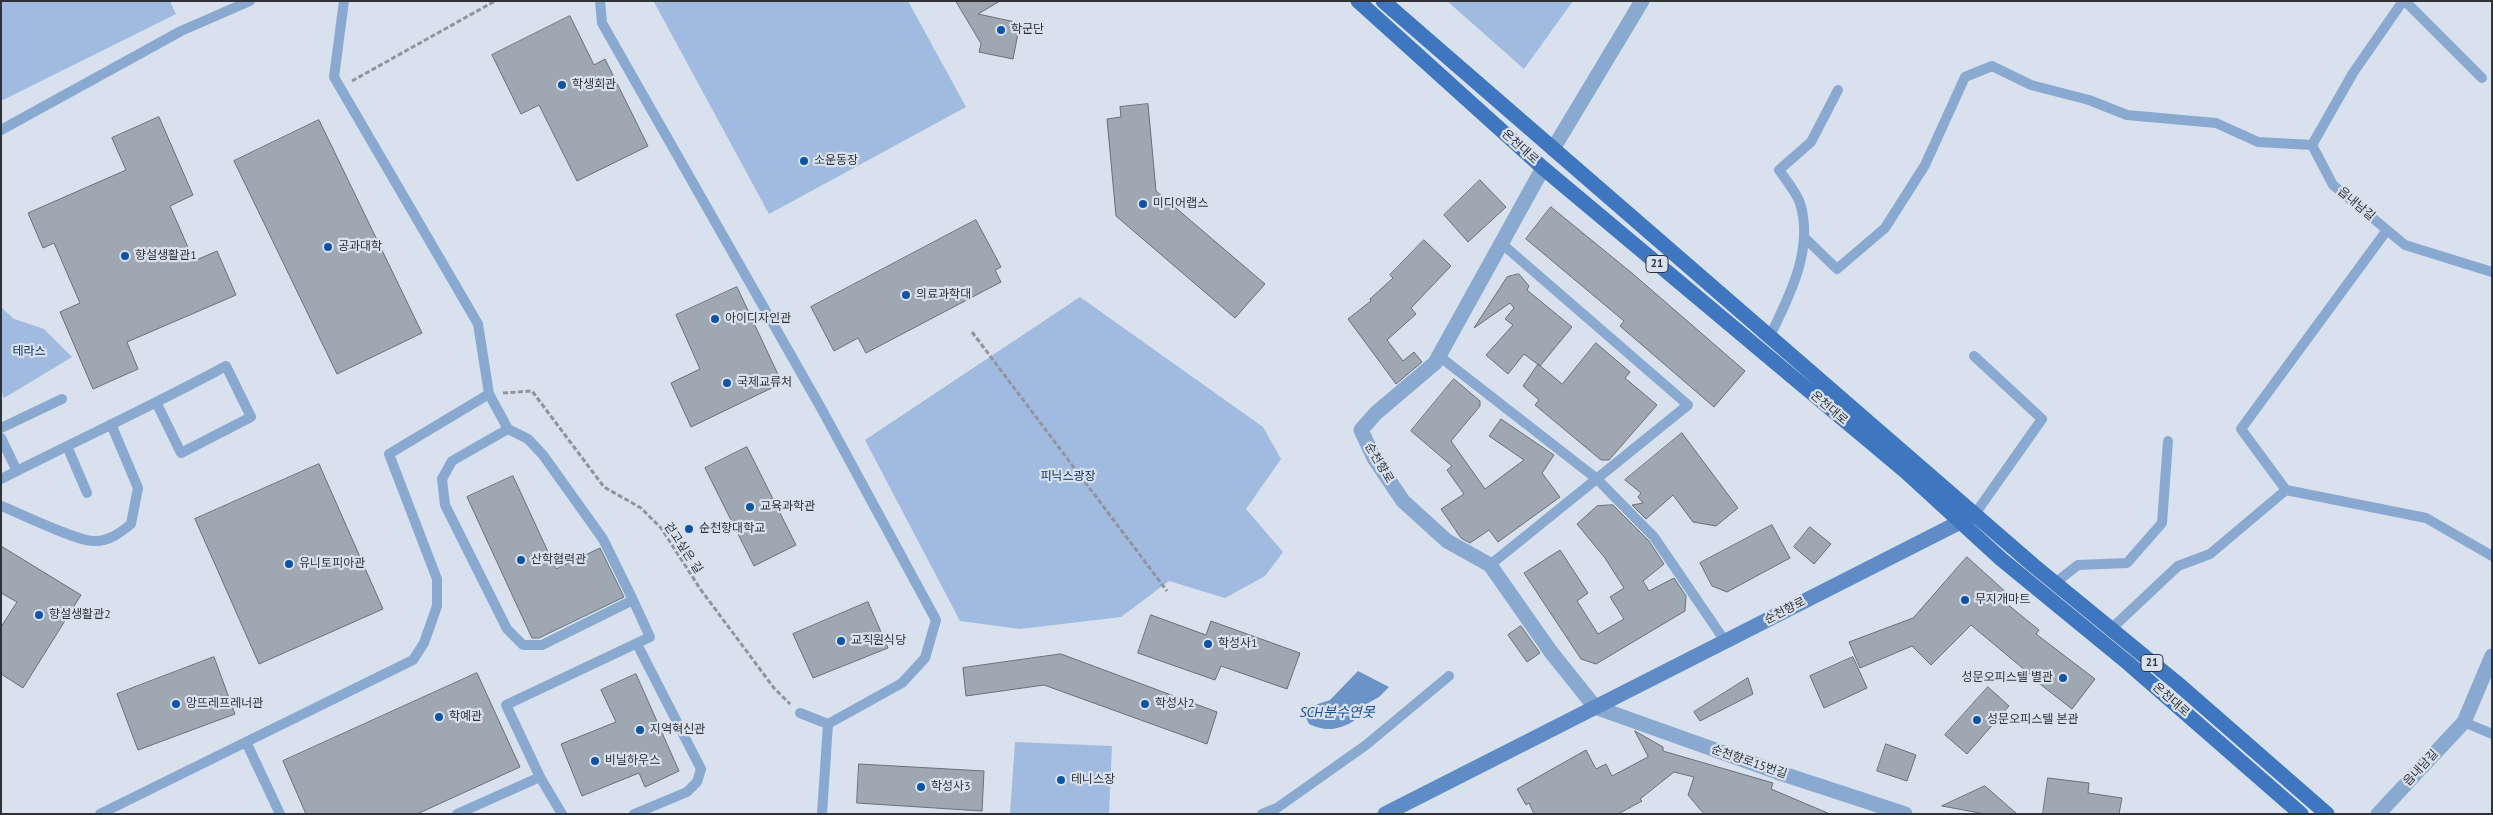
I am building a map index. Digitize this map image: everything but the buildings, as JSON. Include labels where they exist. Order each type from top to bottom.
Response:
[{"type":"main road","name":"온천대로","points":[[1358,1],[1543,168],[1905,471],[2001,559],[2128,663],[2301,814]]},
{"type":"main road","name":"온천대로","points":[[1383,1],[2055,583],[2177,683],[2327,814]]},
{"type":"main road","name":"순천향로","points":[[1385,814],[1975,514]]},
{"type":"street","name":"온천대로","points":[[1553,149],[1642,1]]},
{"type":"street","name":"순천향로","points":[[1543,168],[1434,364],[1376,413],[1361,430],[1374,458],[1403,501],[1447,541],[1490,565],[1551,652],[1595,707]]},
{"type":"street","name":"읍내남길","points":[[2378,814],[2464,722],[2492,656]]},
{"type":"street","name":"순천향로15번길","points":[[1595,707],[1777,772],[1905,814]]},
{"type":"lane","points":[[1,130],[181,31],[250,1]]},
{"type":"lane","points":[[344,1],[334,77],[478,324],[489,394],[508,429],[528,439],[543,454],[603,539],[650,637],[506,705],[540,777],[562,814]]},
{"type":"lane","points":[[600,1],[602,23],[821,408],[936,620],[924,658],[902,683],[828,724]]},
{"type":"lane","points":[[1806,239],[1837,268],[1885,228],[1926,165],[1965,77],[1992,66],[2030,85],[2089,100],[2127,116],[2216,124],[2258,142],[2312,144],[2353,73],[2404,1],[2482,78]]},
{"type":"lane","points":[[1770,336],[1792,292],[1806,239],[1799,202],[1779,170],[1811,142],[1838,90]]},
{"type":"lane","name":"읍내남길","points":[[2312,144],[2332,185],[2405,245],[2492,272]]},
{"type":"lane","points":[[2387,230],[2241,428],[2286,490],[2426,518],[2492,556]]},
{"type":"lane","points":[[1490,565],[1688,405],[1501,243]]},
{"type":"lane","points":[[1439,356],[1596,479],[1654,537],[1725,641]]},
{"type":"lane","points":[[1974,356],[2042,419],[1975,514]]},
{"type":"lane","points":[[1,479],[110,424],[156,404],[226,366],[251,417],[181,453],[156,404]]},
{"type":"lane","points":[[100,814],[413,660],[424,643],[437,606],[437,579],[389,454],[489,394]]},
{"type":"lane","points":[[1,428],[62,399]]},
{"type":"lane","points":[[1,506],[75,536],[93,541],[115,537],[131,524],[138,488],[110,424]]},
{"type":"lane","points":[[508,429],[452,461],[442,479],[444,505],[506,629],[523,645],[542,645],[633,600]]},
{"type":"lane","points":[[1,438],[18,471]]},
{"type":"lane","points":[[2055,583],[2078,565],[2127,563],[2162,523],[2168,441]]},
{"type":"lane","points":[[67,446],[87,493]]},
{"type":"lane","points":[[2111,629],[2178,566],[2210,554],[2286,490]]},
{"type":"lane","points":[[634,814],[687,792],[697,782],[700,769],[637,644]]},
{"type":"lane","points":[[1262,814],[1277,808],[1366,745],[1449,676]]},
{"type":"lane","points":[[800,713],[828,724]]},
{"type":"lane","points":[[2464,722],[2492,734]]},
{"type":"lane","points":[[822,814],[828,724]]},
{"type":"lane","points":[[246,742],[280,814]]},
{"type":"lane","points":[[456,814],[540,777]]},
{"type":"path","points":[[340,88],[496,1]]},
{"type":"path","points":[[972,332],[1167,591]]},
{"type":"path","name":"걷고싶은 길","points":[[489,394],[532,391],[604,487],[641,508],[661,528],[701,590],[774,688],[800,713]]},
{"type":"green space","points":[[1,1],[170,1],[176,14],[1,101]]},
{"type":"green space","name":"소운동장","points":[[908,1],[966,107],[769,214],[654,2]]},
{"type":"green space","points":[[1447,1],[1573,1],[1524,69]]},
{"type":"green space","name":"피닉스광장","points":[[1080,297],[1263,427],[1281,459],[1246,509],[1283,552],[1265,576],[1225,598],[1169,581],[1121,617],[1020,629],[960,621],[865,440]]},
{"type":"green space","name":"테라스","points":[[1,307],[14,319],[44,329],[72,357],[4,398],[1,392]]},
{"type":"green space","name":"테니스장","points":[[1015,742],[1112,746],[1109,814],[1010,814]]},
{"type":"water","name":"SCH분수연못","points":[[1358,671],[1389,687],[1379,697],[1352,712],[1354,721],[1348,724],[1326,729],[1309,724],[1305,715],[1312,706],[1330,700]]},
{"type":"place","name":"학군단","points":[[1001,30]]},
{"type":"place","name":"학생회관","points":[[562,85]]},
{"type":"place","name":"소운동장","points":[[804,161]]},
{"type":"place","name":"미디어랩스","points":[[1143,204]]},
{"type":"place","name":"공과대학","points":[[328,247]]},
{"type":"place","name":"향설생활관1","points":[[125,256]]},
{"type":"place","name":"의료과학대","points":[[906,295]]},
{"type":"place","name":"아이디자인관","points":[[715,319]]},
{"type":"place","name":"국제교류처","points":[[727,383]]},
{"type":"place","name":"교육과학관","points":[[750,507]]},
{"type":"place","name":"순천향대학교","points":[[689,529]]},
{"type":"place","name":"산학협력관","points":[[521,560]]},
{"type":"place","name":"유니토피아관","points":[[289,564]]},
{"type":"place","name":"무지개마트","points":[[1965,600]]},
{"type":"place","name":"향설생활관2","points":[[39,615]]},
{"type":"place","name":"교직원식당","points":[[841,641]]},
{"type":"place","name":"학성사1","points":[[1208,644]]},
{"type":"place","name":"성문오피스텔 별관","points":[[2063,678]]},
{"type":"place","name":"앙뜨레프레너관","points":[[176,704]]},
{"type":"place","name":"학성사2","points":[[1145,704]]},
{"type":"place","name":"학예관","points":[[439,717]]},
{"type":"place","name":"성문오피스텔 본관","points":[[1977,720]]},
{"type":"place","name":"지역혁신관","points":[[640,730]]},
{"type":"place","name":"비닐하우스","points":[[595,761]]},
{"type":"place","name":"테니스장","points":[[1061,780]]},
{"type":"place","name":"학성사3","points":[[921,787]]}]
